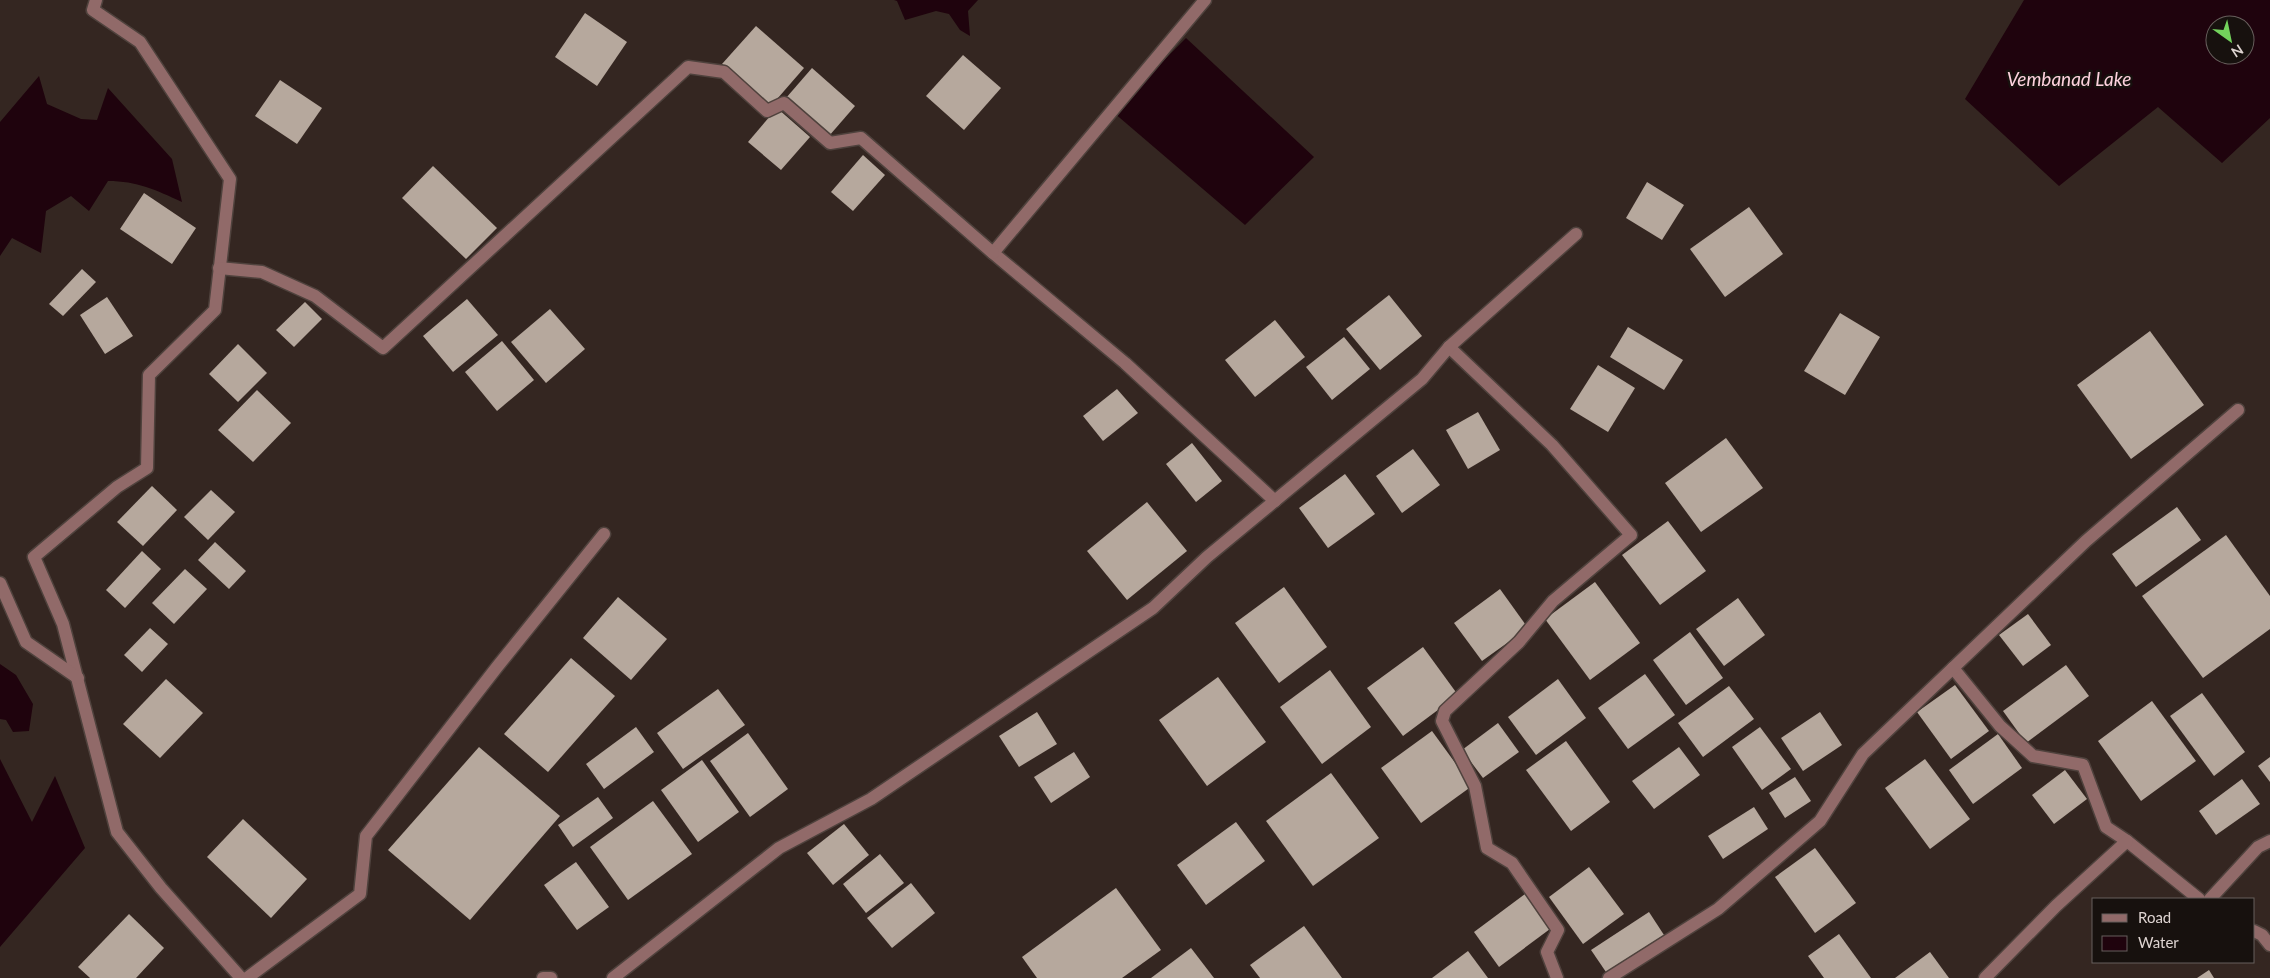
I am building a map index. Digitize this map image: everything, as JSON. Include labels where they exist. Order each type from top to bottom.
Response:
[{"type":"street","points":[[96,0],[93,10],[140,42],[230,179],[215,310],[150,374],[147,468],[117,487],[34,556],[63,624],[117,832],[161,888],[240,978]]},
{"type":"street","points":[[993,253],[1205,0]]},
{"type":"street","points":[[219,268],[262,272],[315,296],[383,348],[688,67],[724,72],[767,111],[784,103],[830,144],[861,138],[993,253],[1125,363],[1275,501]]},
{"type":"street","points":[[613,978],[779,848],[871,799],[1153,608],[1207,557],[1422,379],[1449,347],[1576,234]]},
{"type":"street","points":[[1449,347],[1552,445],[1631,536],[1553,601],[1519,642],[1445,711],[1442,721],[1475,786],[1487,848],[1512,863],[1558,930],[1547,952],[1556,978]]},
{"type":"street","points":[[1609,978],[1627,974],[1718,909],[1820,820],[1863,754],[2086,541],[2238,410]]},
{"type":"street","points":[[247,978],[360,894],[366,836],[497,666],[604,534]]},
{"type":"street","points":[[0,583],[26,642],[78,678]]},
{"type":"street","points":[[1953,668],[2000,726],[2033,756],[2083,766],[2106,827],[2127,840],[2198,898]]},
{"type":"street","points":[[1985,978],[2056,906],[2127,840]]},
{"type":"street","points":[[2211,898],[2258,847],[2270,841]]},
{"type":"street","points":[[2255,932],[2262,935],[2270,945]]},
{"type":"street","points":[[543,978],[551,978]]},
{"type":"water","points":[[894,0],[978,0],[968,11],[970,36],[960,30],[949,14],[936,11],[905,20],[897,1]]},
{"type":"water","name":"Vembanad Lake","points":[[2024,0],[2270,0],[2270,118],[2222,163],[2158,107],[2059,186],[1965,99]]},
{"type":"water","points":[[1186,38],[1314,157],[1245,225],[1113,112]]},
{"type":"water","points":[[39,76],[47,104],[81,119],[97,120],[108,88],[172,159],[182,202],[137,184],[108,181],[89,211],[71,196],[46,211],[41,253],[12,238],[0,256],[0,122]]},
{"type":"water","points":[[0,664],[16,675],[33,704],[29,731],[13,732],[6,720],[0,719]]},
{"type":"water","points":[[0,759],[32,822],[55,776],[85,848],[0,947]]},
{"type":"building","points":[[585,13],[627,42],[597,86],[555,57]]},
{"type":"building","points":[[756,26],[804,68],[771,106],[722,64]]},
{"type":"building","points":[[963,55],[1001,88],[964,130],[926,96]]},
{"type":"building","points":[[812,68],[855,106],[829,136],[786,98]]},
{"type":"building","points":[[280,80],[322,108],[297,144],[255,116]]},
{"type":"building","points":[[777,108],[810,137],[781,170],[748,142]]},
{"type":"building","points":[[863,155],[885,175],[853,211],[831,192]]},
{"type":"building","points":[[433,166],[497,228],[466,259],[402,198]]},
{"type":"building","points":[[1647,182],[1684,205],[1662,240],[1626,218]]},
{"type":"building","points":[[144,193],[196,228],[172,264],[120,229]]},
{"type":"building","points":[[1749,207],[1783,254],[1725,297],[1690,249]]},
{"type":"building","points":[[82,269],[96,282],[63,316],[49,304]]},
{"type":"building","points":[[1389,295],[1422,336],[1380,370],[1346,329]]},
{"type":"building","points":[[107,297],[133,336],[105,354],[80,315]]},
{"type":"building","points":[[467,299],[498,335],[453,372],[423,336]]},
{"type":"building","points":[[305,302],[322,319],[294,347],[276,330]]},
{"type":"building","points":[[550,309],[585,349],[546,383],[511,342]]},
{"type":"building","points":[[1840,313],[1880,337],[1845,395],[1804,371]]},
{"type":"building","points":[[1275,320],[1305,357],[1255,397],[1225,360]]},
{"type":"building","points":[[1628,327],[1683,360],[1664,390],[1610,357]]},
{"type":"building","points":[[2150,331],[2204,405],[2131,459],[2077,385]]},
{"type":"building","points":[[1344,337],[1370,369],[1332,400],[1306,367]]},
{"type":"building","points":[[502,341],[534,380],[497,411],[465,372]]},
{"type":"building","points":[[238,344],[267,373],[238,402],[209,374]]},
{"type":"building","points":[[1598,365],[1635,388],[1608,432],[1570,409]]},
{"type":"building","points":[[1117,389],[1138,413],[1103,441],[1083,416]]},
{"type":"building","points":[[257,390],[291,423],[253,462],[218,430]]},
{"type":"building","points":[[1478,412],[1500,450],[1468,469],[1446,430]]},
{"type":"building","points":[[1726,438],[1763,488],[1701,532],[1665,483]]},
{"type":"building","points":[[1192,443],[1222,481],[1196,502],[1166,464]]},
{"type":"building","points":[[1413,449],[1440,485],[1402,513],[1376,476]]},
{"type":"building","points":[[1345,474],[1375,514],[1328,548],[1299,508]]},
{"type":"building","points":[[152,486],[177,510],[143,546],[117,522]]},
{"type":"building","points":[[211,490],[235,512],[208,540],[184,517]]},
{"type":"building","points":[[1147,502],[1187,551],[1127,600],[1087,551]]},
{"type":"building","points":[[2177,507],[2201,540],[2136,587],[2112,554]]},
{"type":"building","points":[[1668,521],[1706,571],[1660,605],[1622,555]]},
{"type":"building","points":[[2226,535],[2270,596],[2270,629],[2203,678],[2142,596]]},
{"type":"building","points":[[215,542],[246,571],[229,589],[198,560]]},
{"type":"building","points":[[142,551],[161,569],[125,608],[106,590]]},
{"type":"building","points":[[185,569],[207,589],[174,624],[152,603]]},
{"type":"building","points":[[1595,582],[1640,643],[1590,680],[1545,619]]},
{"type":"building","points":[[1284,587],[1327,647],[1279,683],[1235,623]]},
{"type":"building","points":[[1500,589],[1528,628],[1482,661],[1454,623]]},
{"type":"building","points":[[618,597],[667,639],[631,680],[583,638]]},
{"type":"building","points":[[1738,598],[1765,635],[1724,666],[1696,629]]},
{"type":"building","points":[[2028,614],[2051,645],[2023,666],[1999,635]]},
{"type":"building","points":[[150,628],[168,644],[142,672],[124,655]]},
{"type":"building","points":[[1690,632],[1723,678],[1686,705],[1653,660]]},
{"type":"building","points":[[1423,647],[1458,695],[1403,736],[1367,688]]},
{"type":"building","points":[[571,658],[615,696],[548,772],[504,734]]},
{"type":"building","points":[[2066,665],[2089,696],[2026,743],[2003,711]]},
{"type":"building","points":[[1330,670],[1371,727],[1322,764],[1280,707]]},
{"type":"building","points":[[1645,674],[1675,715],[1628,749],[1598,708]]},
{"type":"building","points":[[1218,677],[1266,742],[1207,786],[1159,720]]},
{"type":"building","points":[[166,679],[203,713],[160,758],[123,724]]},
{"type":"building","points":[[1558,679],[1586,718],[1536,755],[1508,717]]},
{"type":"building","points":[[1955,685],[1989,731],[1951,759],[1917,712]]},
{"type":"building","points":[[1729,686],[1754,719],[1703,757],[1678,723]]},
{"type":"building","points":[[718,689],[745,725],[683,769],[657,733]]},
{"type":"building","points":[[2202,693],[2245,752],[2214,776],[2170,716]]},
{"type":"building","points":[[2152,701],[2196,761],[2141,801],[2098,741]]},
{"type":"building","points":[[1037,712],[1057,744],[1019,767],[999,736]]},
{"type":"building","points":[[1820,712],[1842,745],[1803,771],[1781,738]]},
{"type":"building","points":[[1498,723],[1519,752],[1483,778],[1462,750]]},
{"type":"building","points":[[636,727],[654,752],[604,789],[586,764]]},
{"type":"building","points":[[1760,727],[1791,769],[1762,790],[1732,747]]},
{"type":"building","points":[[1432,731],[1472,786],[1421,823],[1381,768]]},
{"type":"building","points":[[748,733],[788,789],[750,817],[710,761]]},
{"type":"building","points":[[1998,734],[2022,768],[1973,804],[1949,770]]},
{"type":"building","points":[[1566,741],[1610,802],[1571,831],[1526,770]]},
{"type":"building","points":[[479,747],[560,816],[470,920],[388,850]]},
{"type":"building","points":[[1679,747],[1700,775],[1654,809],[1632,781]]},
{"type":"building","points":[[1074,752],[1090,777],[1051,803],[1034,777]]},
{"type":"building","points":[[2270,757],[2270,782],[2258,766]]},
{"type":"building","points":[[1925,759],[1970,819],[1930,849],[1885,788]]},
{"type":"building","points":[[702,760],[739,812],[698,842],[661,790]]},
{"type":"building","points":[[2065,770],[2087,799],[2054,824],[2032,795]]},
{"type":"building","points":[[1331,773],[1379,838],[1313,886],[1266,821]]},
{"type":"building","points":[[1795,777],[1811,801],[1785,818],[1769,793]]},
{"type":"building","points":[[2242,779],[2260,804],[2216,835],[2199,811]]},
{"type":"building","points":[[598,797],[613,818],[573,847],[558,825]]},
{"type":"building","points":[[653,801],[692,854],[628,900],[590,847]]},
{"type":"building","points":[[1754,807],[1768,829],[1723,859],[1708,836]]},
{"type":"building","points":[[243,819],[307,879],[271,918],[207,857]]},
{"type":"building","points":[[1236,822],[1265,861],[1206,905],[1177,865]]},
{"type":"building","points":[[844,824],[869,855],[833,885],[807,853]]},
{"type":"building","points":[[1815,848],[1856,903],[1815,933],[1775,877]]},
{"type":"building","points":[[880,854],[904,883],[866,913],[843,884]]},
{"type":"building","points":[[576,862],[609,907],[577,930],[544,885]]},
{"type":"building","points":[[1589,867],[1624,914],[1583,944],[1549,897]]},
{"type":"building","points":[[911,883],[935,913],[892,948],[867,918]]},
{"type":"building","points":[[1116,888],[1161,950],[1122,978],[1037,978],[1022,957]]},
{"type":"building","points":[[1525,894],[1550,929],[1499,967],[1474,932]]},
{"type":"building","points":[[1649,912],[1664,935],[1606,972],[1591,950]]},
{"type":"building","points":[[129,914],[164,948],[136,978],[90,978],[78,967]]},
{"type":"building","points":[[1304,926],[1342,978],[1260,978],[1250,965]]},
{"type":"building","points":[[1839,934],[1871,978],[1824,978],[1808,956]]},
{"type":"building","points":[[1191,948],[1214,978],[1151,978]]},
{"type":"building","points":[[1468,951],[1488,978],[1432,978]]},
{"type":"building","points":[[1930,952],[1949,978],[1895,978]]},
{"type":"building","points":[[2209,970],[2214,978],[2197,978]]}]
